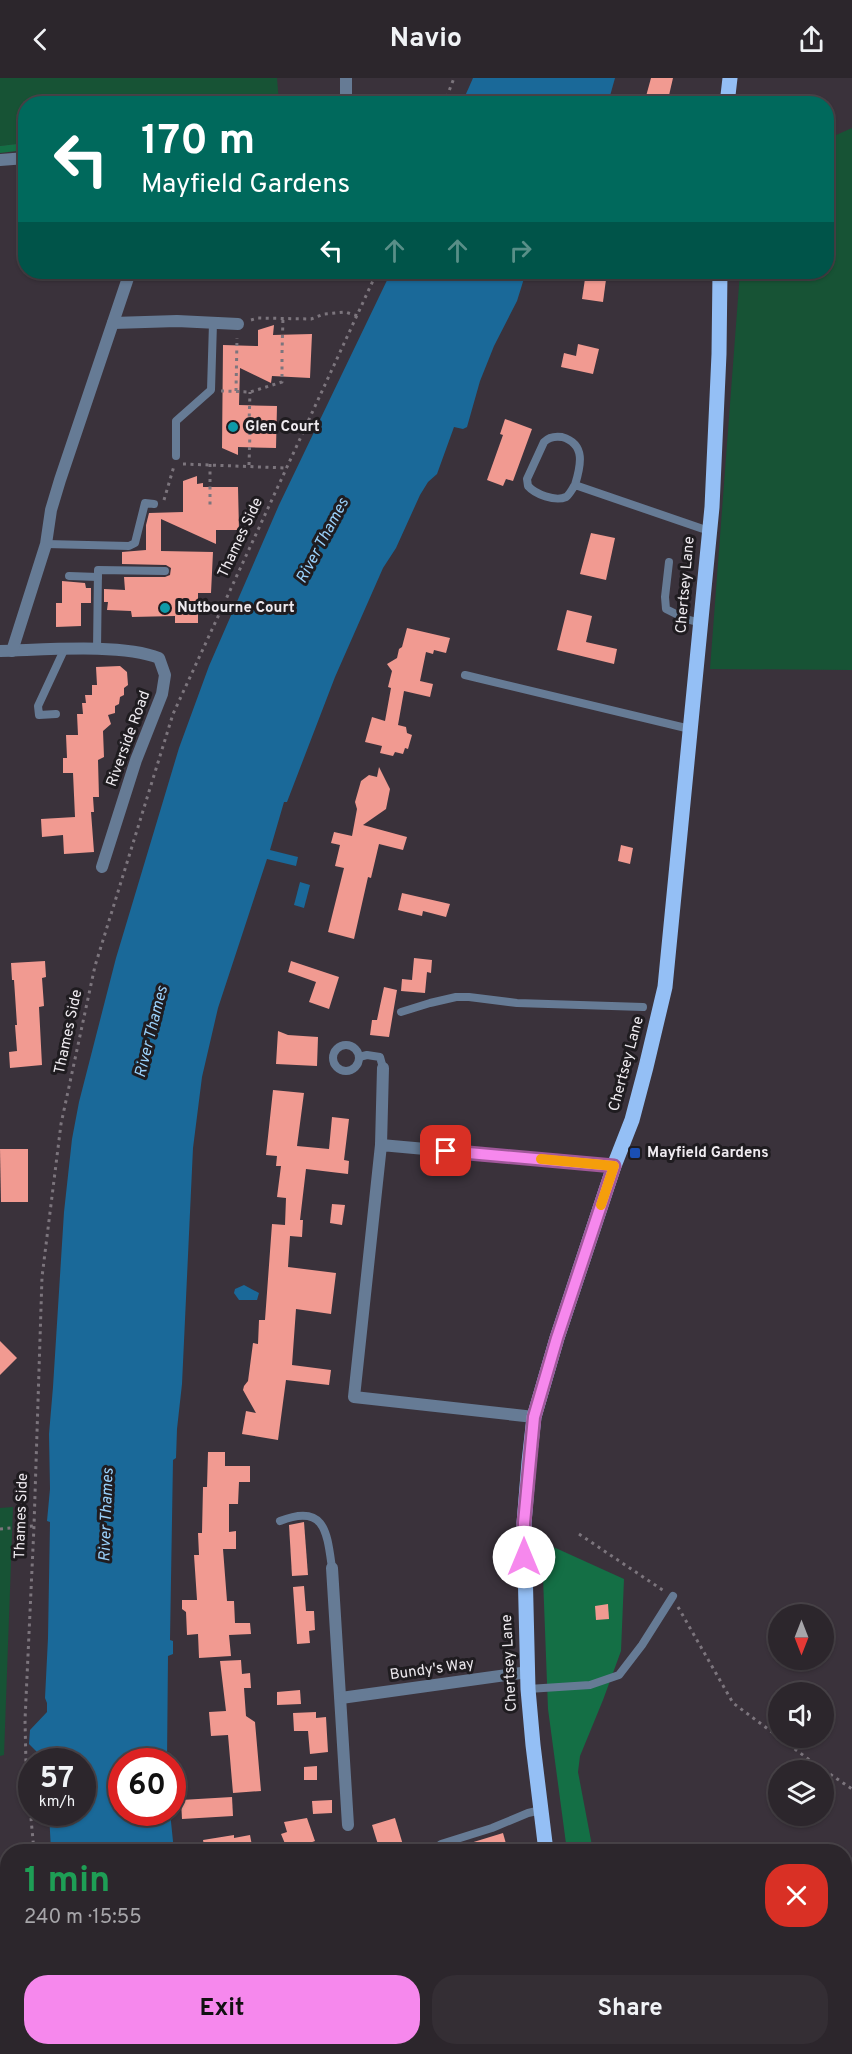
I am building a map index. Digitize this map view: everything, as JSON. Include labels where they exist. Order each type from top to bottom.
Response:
[{"type":"main road","points":[[728,96],[730,78]]},
{"type":"main road","name":"Chertsey Lane","points":[[545,1844],[528,1689],[524,1523],[534,1417],[557,1338],[614,1166],[632,1120],[665,987],[709,531],[719,354],[720,279]]},
{"type":"street","points":[[346,78],[346,96]]},
{"type":"street","points":[[0,160],[18,159]]},
{"type":"street","name":"Riverside Road","points":[[102,867],[136,760],[162,694],[165,675],[159,658],[145,652],[6,651],[46,544],[51,510],[60,480],[128,279]]},
{"type":"street","points":[[113,323],[177,321],[238,324]]},
{"type":"street","points":[[384,1068],[381,1145],[354,1397],[534,1417]]},
{"type":"street","points":[[381,1145],[614,1166]]},
{"type":"street","points":[[332,1568],[348,1825]]},
{"type":"street","name":"Bundy's Way","points":[[341,1698],[528,1672]]},
{"type":"lane","points":[[176,456],[176,421],[211,390],[213,322]]},
{"type":"lane","points":[[561,437],[573,442],[578,448],[580,464],[575,485],[568,495],[561,498],[532,491],[528,486],[527,479],[547,438],[561,437]]},
{"type":"lane","points":[[575,485],[709,531]]},
{"type":"lane","points":[[46,544],[129,546],[135,543],[145,503],[154,504]]},
{"type":"lane","points":[[669,562],[666,609],[686,619],[701,623]]},
{"type":"lane","points":[[97,650],[98,570],[165,571]]},
{"type":"lane","points":[[69,576],[98,577]]},
{"type":"lane","points":[[56,714],[39,715],[38,706],[64,650]]},
{"type":"lane","points":[[465,675],[690,729]]},
{"type":"lane","points":[[401,1012],[456,997],[517,1003],[643,1008]]},
{"type":"lane","points":[[359,1057],[380,1057],[384,1068]]},
{"type":"lane","points":[[280,1521],[306,1516],[320,1521],[326,1533],[332,1568]]},
{"type":"lane","points":[[528,1689],[590,1684],[619,1675],[642,1645],[673,1596]]},
{"type":"lane","points":[[441,1844],[541,1810]]},
{"type":"path","points":[[447,96],[454,78]]},
{"type":"path","name":"Thames Side","points":[[33,1844],[26,1764],[25,1720],[42,1276],[61,1124],[95,966],[174,714],[374,279]]},
{"type":"path","points":[[236,391],[238,324],[258,318],[311,319],[324,314],[345,312],[358,316]]},
{"type":"path","points":[[282,353],[283,318]]},
{"type":"path","points":[[211,390],[250,392],[282,382],[282,359]]},
{"type":"path","points":[[249,424],[250,392]]},
{"type":"path","points":[[249,465],[250,431]]},
{"type":"path","points":[[154,504],[163,504],[175,464],[286,468]]},
{"type":"path","points":[[210,464],[210,505]]},
{"type":"path","points":[[0,1529],[34,1526]]},
{"type":"path","points":[[579,1534],[673,1596],[710,1666],[733,1703],[810,1760]]},
{"type":"path","points":[[834,1777],[852,1789]]},
{"type":"green space","points":[[0,78],[277,78],[278,96],[18,96],[18,144],[0,146]]},
{"type":"green space","points":[[852,128],[852,670],[710,669],[739,279],[834,279],[834,136]]},
{"type":"green space","points":[[18,144],[18,151],[0,153],[0,146]]},
{"type":"green space","points":[[13,1507],[4,1755],[0,1756],[0,1508]]},
{"type":"green space","points":[[549,1545],[624,1579],[621,1651],[580,1756],[578,1772],[592,1844],[566,1844],[548,1709],[542,1551]]},
{"type":"water","points":[[473,78],[615,78],[610,96],[465,96]]},
{"type":"water","name":"River Thames","points":[[388,279],[524,279],[517,301],[494,346],[480,381],[467,427],[463,429],[454,427],[437,474],[428,482],[420,495],[396,548],[383,568],[335,677],[287,802],[284,802],[270,850],[298,857],[296,866],[267,859],[218,1008],[202,1077],[193,1148],[182,1384],[176,1458],[173,1460],[170,1640],[173,1641],[173,1654],[168,1656],[167,1748],[108,1748],[108,1826],[171,1826],[173,1844],[51,1844],[50,1826],[96,1826],[96,1748],[33,1748],[29,1744],[30,1730],[47,1712],[45,1698],[50,1522],[47,1521],[50,1489],[49,1434],[64,1212],[72,1139],[79,1102],[116,958],[179,748],[209,666],[279,505]]},
{"type":"water","points":[[300,882],[310,885],[304,908],[294,905]]},
{"type":"water","points":[[244,1285],[259,1293],[257,1300],[239,1300],[234,1293],[235,1289]]},
{"type":"building","points":[[651,78],[673,78],[669,96],[646,96]]},
{"type":"building","points":[[585,279],[606,279],[603,302],[582,299]]},
{"type":"building","points":[[274,325],[273,335],[312,334],[310,378],[272,376],[271,383],[240,368],[239,405],[277,406],[276,448],[238,447],[238,455],[222,448],[223,345],[258,346],[258,330]]},
{"type":"building","points":[[578,344],[599,349],[593,374],[561,367],[564,353],[576,356]]},
{"type":"building","points":[[505,419],[532,429],[513,481],[506,479],[503,486],[487,480],[503,435],[500,434]]},
{"type":"building","points":[[197,476],[197,484],[203,483],[203,487],[238,487],[239,530],[216,530],[216,544],[161,519],[161,551],[213,552],[211,593],[198,593],[198,623],[175,623],[175,616],[132,617],[131,611],[107,610],[108,602],[104,602],[104,589],[125,590],[124,577],[170,575],[171,568],[166,565],[122,564],[122,552],[146,550],[146,525],[149,513],[183,512],[183,481]]},
{"type":"building","points":[[591,533],[615,538],[606,580],[580,574]]},
{"type":"building","points":[[62,581],[85,583],[86,588],[91,588],[91,603],[81,603],[81,626],[56,627],[56,603],[62,603]]},
{"type":"building","points":[[567,610],[592,616],[586,642],[617,649],[614,664],[557,650]]},
{"type":"building","points":[[407,628],[450,638],[446,653],[434,650],[433,654],[426,652],[420,681],[433,684],[430,697],[404,691],[398,725],[406,727],[407,733],[412,735],[408,749],[405,748],[403,754],[395,752],[393,756],[380,753],[382,746],[365,742],[372,717],[385,721],[392,671],[387,664],[397,658]]},
{"type":"building","points":[[120,666],[127,672],[128,685],[124,688],[124,695],[120,697],[119,704],[115,706],[115,713],[108,715],[111,724],[103,731],[104,757],[98,760],[99,797],[93,797],[94,812],[91,812],[94,852],[64,854],[63,835],[42,837],[41,819],[75,817],[73,773],[63,773],[63,758],[67,758],[66,735],[78,735],[77,714],[83,714],[82,703],[86,703],[85,695],[92,695],[92,685],[97,685],[96,667]]},
{"type":"building","points":[[379,767],[390,789],[386,809],[363,825],[407,837],[403,850],[379,844],[371,878],[368,877],[354,939],[328,932],[344,868],[335,866],[340,845],[331,843],[334,832],[352,836],[357,809],[355,802],[361,781],[369,775],[377,777]]},
{"type":"building","points":[[621,845],[633,848],[630,864],[618,861]]},
{"type":"building","points":[[402,893],[450,904],[446,917],[423,911],[422,916],[398,910]]},
{"type":"building","points":[[414,958],[432,960],[431,973],[427,972],[425,993],[401,991],[402,979],[412,980]]},
{"type":"building","points":[[45,961],[46,977],[42,978],[44,1006],[39,1007],[42,1065],[10,1068],[9,1052],[17,1051],[14,980],[12,980],[11,963]]},
{"type":"building","points":[[291,961],[339,977],[329,1009],[309,1002],[316,982],[288,972]]},
{"type":"building","points":[[384,987],[397,990],[389,1037],[370,1035],[372,1020],[377,1020]]},
{"type":"building","points":[[278,1031],[288,1035],[318,1037],[317,1066],[276,1064]]},
{"type":"building","points":[[273,1090],[304,1093],[297,1146],[329,1149],[332,1117],[349,1119],[344,1160],[349,1161],[348,1174],[306,1169],[300,1220],[303,1220],[302,1237],[290,1236],[288,1267],[336,1273],[331,1314],[296,1309],[292,1365],[331,1370],[329,1385],[286,1380],[278,1440],[242,1434],[246,1411],[256,1413],[243,1390],[248,1381],[253,1343],[258,1344],[259,1320],[265,1320],[272,1224],[285,1225],[286,1198],[277,1197],[281,1166],[276,1166],[277,1156],[266,1155]]},
{"type":"building","points":[[0,1149],[28,1149],[28,1202],[1,1202]]},
{"type":"building","points":[[332,1204],[345,1205],[342,1225],[330,1223]]},
{"type":"building","points":[[0,1341],[17,1358],[0,1375]]},
{"type":"building","points":[[208,1452],[225,1452],[225,1466],[250,1466],[250,1482],[239,1482],[238,1504],[229,1504],[229,1532],[236,1531],[236,1549],[223,1549],[227,1601],[234,1601],[235,1623],[250,1623],[251,1634],[229,1635],[231,1656],[199,1658],[198,1634],[187,1635],[186,1612],[182,1609],[182,1600],[197,1600],[194,1555],[199,1555],[198,1533],[202,1533],[203,1487],[207,1487]]},
{"type":"building","points":[[304,1522],[308,1575],[292,1576],[289,1525]]},
{"type":"building","points":[[304,1586],[306,1611],[314,1611],[315,1630],[309,1631],[310,1643],[297,1644],[293,1587]]},
{"type":"building","points":[[608,1604],[609,1619],[596,1620],[595,1606]]},
{"type":"building","points":[[241,1660],[242,1674],[250,1673],[251,1688],[244,1688],[246,1716],[255,1722],[261,1791],[233,1793],[228,1735],[211,1736],[209,1712],[226,1711],[220,1661]]},
{"type":"building","points":[[300,1690],[301,1704],[277,1705],[277,1692]]},
{"type":"building","points":[[316,1712],[316,1718],[326,1717],[328,1752],[310,1754],[308,1731],[294,1731],[293,1713]]},
{"type":"building","points":[[317,1766],[317,1780],[304,1780],[304,1767]]},
{"type":"building","points":[[232,1797],[233,1816],[186,1819],[186,1800]]},
{"type":"building","points":[[332,1800],[332,1813],[313,1814],[312,1801]]},
{"type":"building","points":[[307,1818],[315,1841],[307,1844],[285,1844],[281,1834],[287,1832],[284,1822]]},
{"type":"building","points":[[395,1818],[403,1844],[378,1844],[372,1825]]},
{"type":"building","points":[[503,1833],[506,1844],[467,1844]]},
{"type":"building","points":[[250,1835],[252,1844],[204,1844],[203,1840]]},
{"type":"slow traffic","points":[[541,1159],[614,1166],[601,1205]]},
{"type":"place","name":"Glen Court","points":[[233,427]]},
{"type":"place","name":"Nutbourne Court","points":[[165,608]]},
{"type":"place","name":"Mayfield Gardens","points":[[635,1153]]},
{"type":"route","points":[[446,1151],[614,1166],[557,1338],[534,1417],[524,1523],[524,1557]]}]
